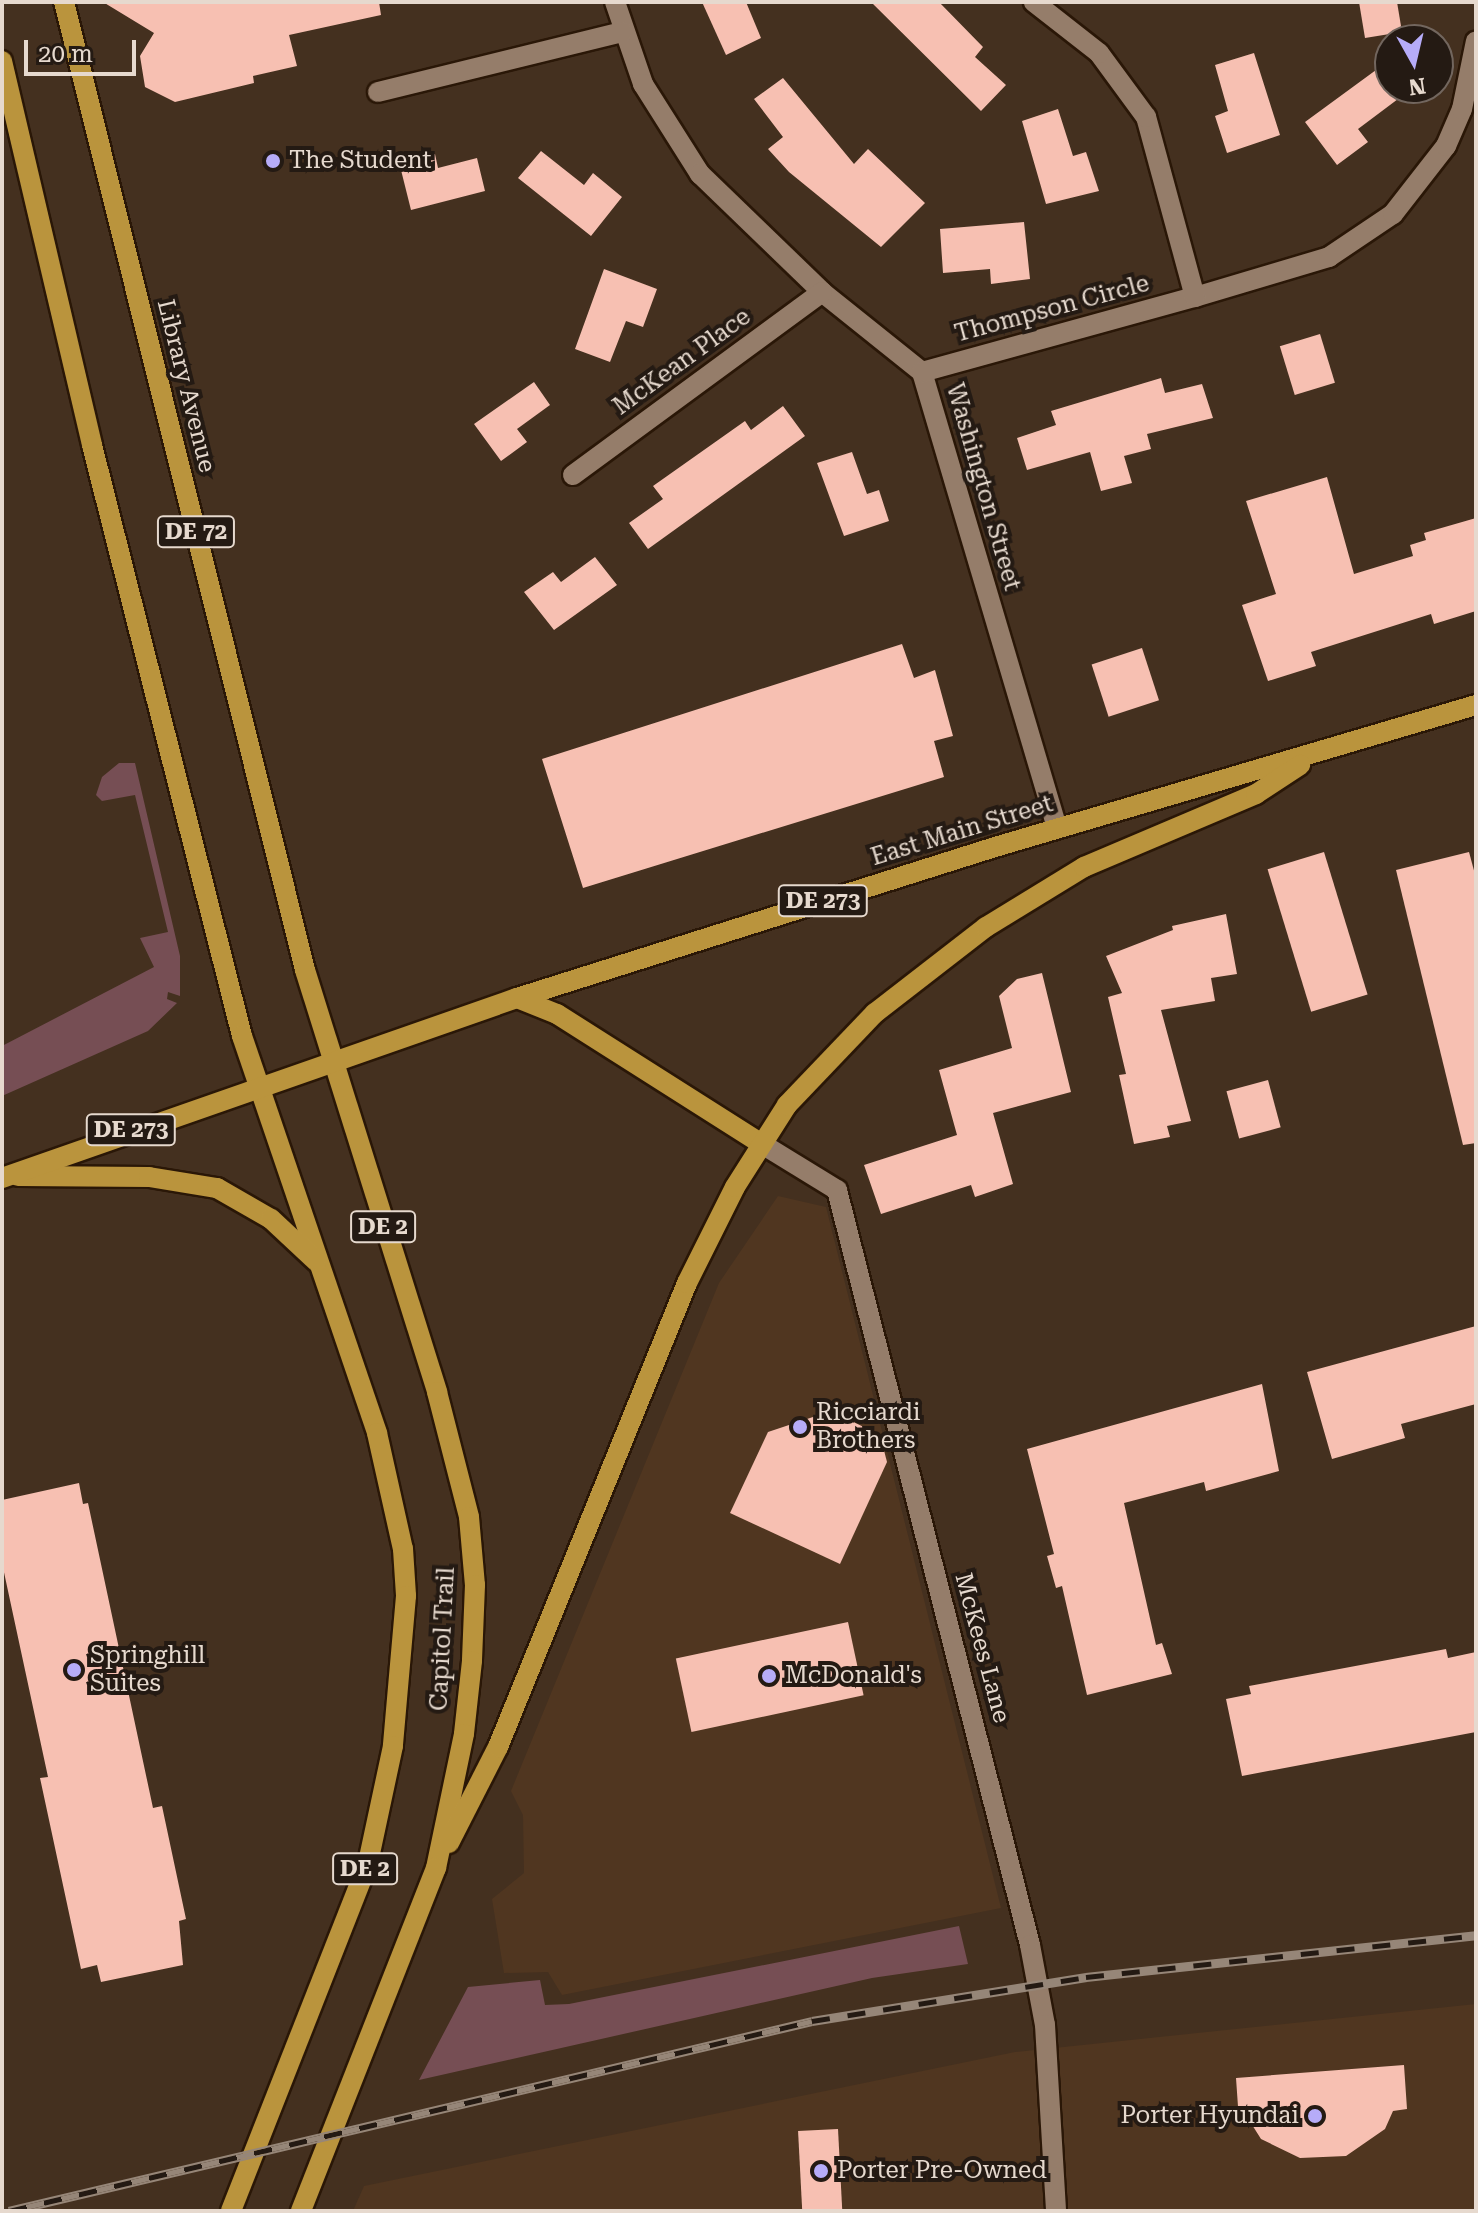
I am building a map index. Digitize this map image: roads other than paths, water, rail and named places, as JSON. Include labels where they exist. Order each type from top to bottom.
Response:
[{"type":"main road","name":"Library Avenue","points":[[64,2],[330,1062]]},
{"type":"main road","points":[[2,61],[107,507],[256,1086]]},
{"type":"main road","name":"East Main Street","points":[[330,1062],[517,998],[1057,828],[1476,705]]},
{"type":"main road","points":[[436,1868],[498,1747],[687,1283],[762,1144],[787,1105],[842,1043],[943,956],[1084,867],[1256,794],[1320,752]]},
{"type":"main road","points":[[517,998],[557,1014],[762,1144]]},
{"type":"main road","name":"DE 273","points":[[4,1177],[330,1062]]},
{"type":"main road","name":"Capitol Trail","points":[[301,2211],[436,1868],[464,1734],[472,1661],[475,1585],[469,1517],[437,1392],[330,1062]]},
{"type":"main road","name":"Capitol Trail","points":[[231,2211],[368,1863],[393,1746],[406,1596],[403,1549],[377,1433],[256,1086]]},
{"type":"main road","points":[[4,1177],[149,1177],[217,1188],[271,1219],[320,1265]]},
{"type":"street","name":"Washington Street","points":[[615,2],[643,84],[700,174],[822,292],[922,372],[1057,828]]},
{"type":"street","points":[[1034,2],[1099,53],[1146,117],[1195,297]]},
{"type":"street","points":[[378,92],[623,32]]},
{"type":"street","name":"Thompson Circle","points":[[922,372],[1329,257],[1393,214],[1446,146],[1462,109],[1476,41]]},
{"type":"street","name":"McKean Place","points":[[573,475],[822,292]]},
{"type":"street","name":"McKees Lane","points":[[762,1144],[837,1190],[1030,1945],[1045,2025],[1056,2211]]},
{"type":"railway","points":[[9,2211],[812,2021],[1086,1977],[1476,1935]]},
{"type":"place","name":"The Student","points":[[273,161]]},
{"type":"place","name":"Ricciardi Brothers","points":[[800,1427]]},
{"type":"place","name":"Springhill Suites","points":[[74,1670]]},
{"type":"place","name":"McDonald's","points":[[769,1676]]},
{"type":"place","name":"Porter Hyundai","points":[[1315,2116]]},
{"type":"place","name":"Porter Pre-Owned","points":[[821,2171]]}]
